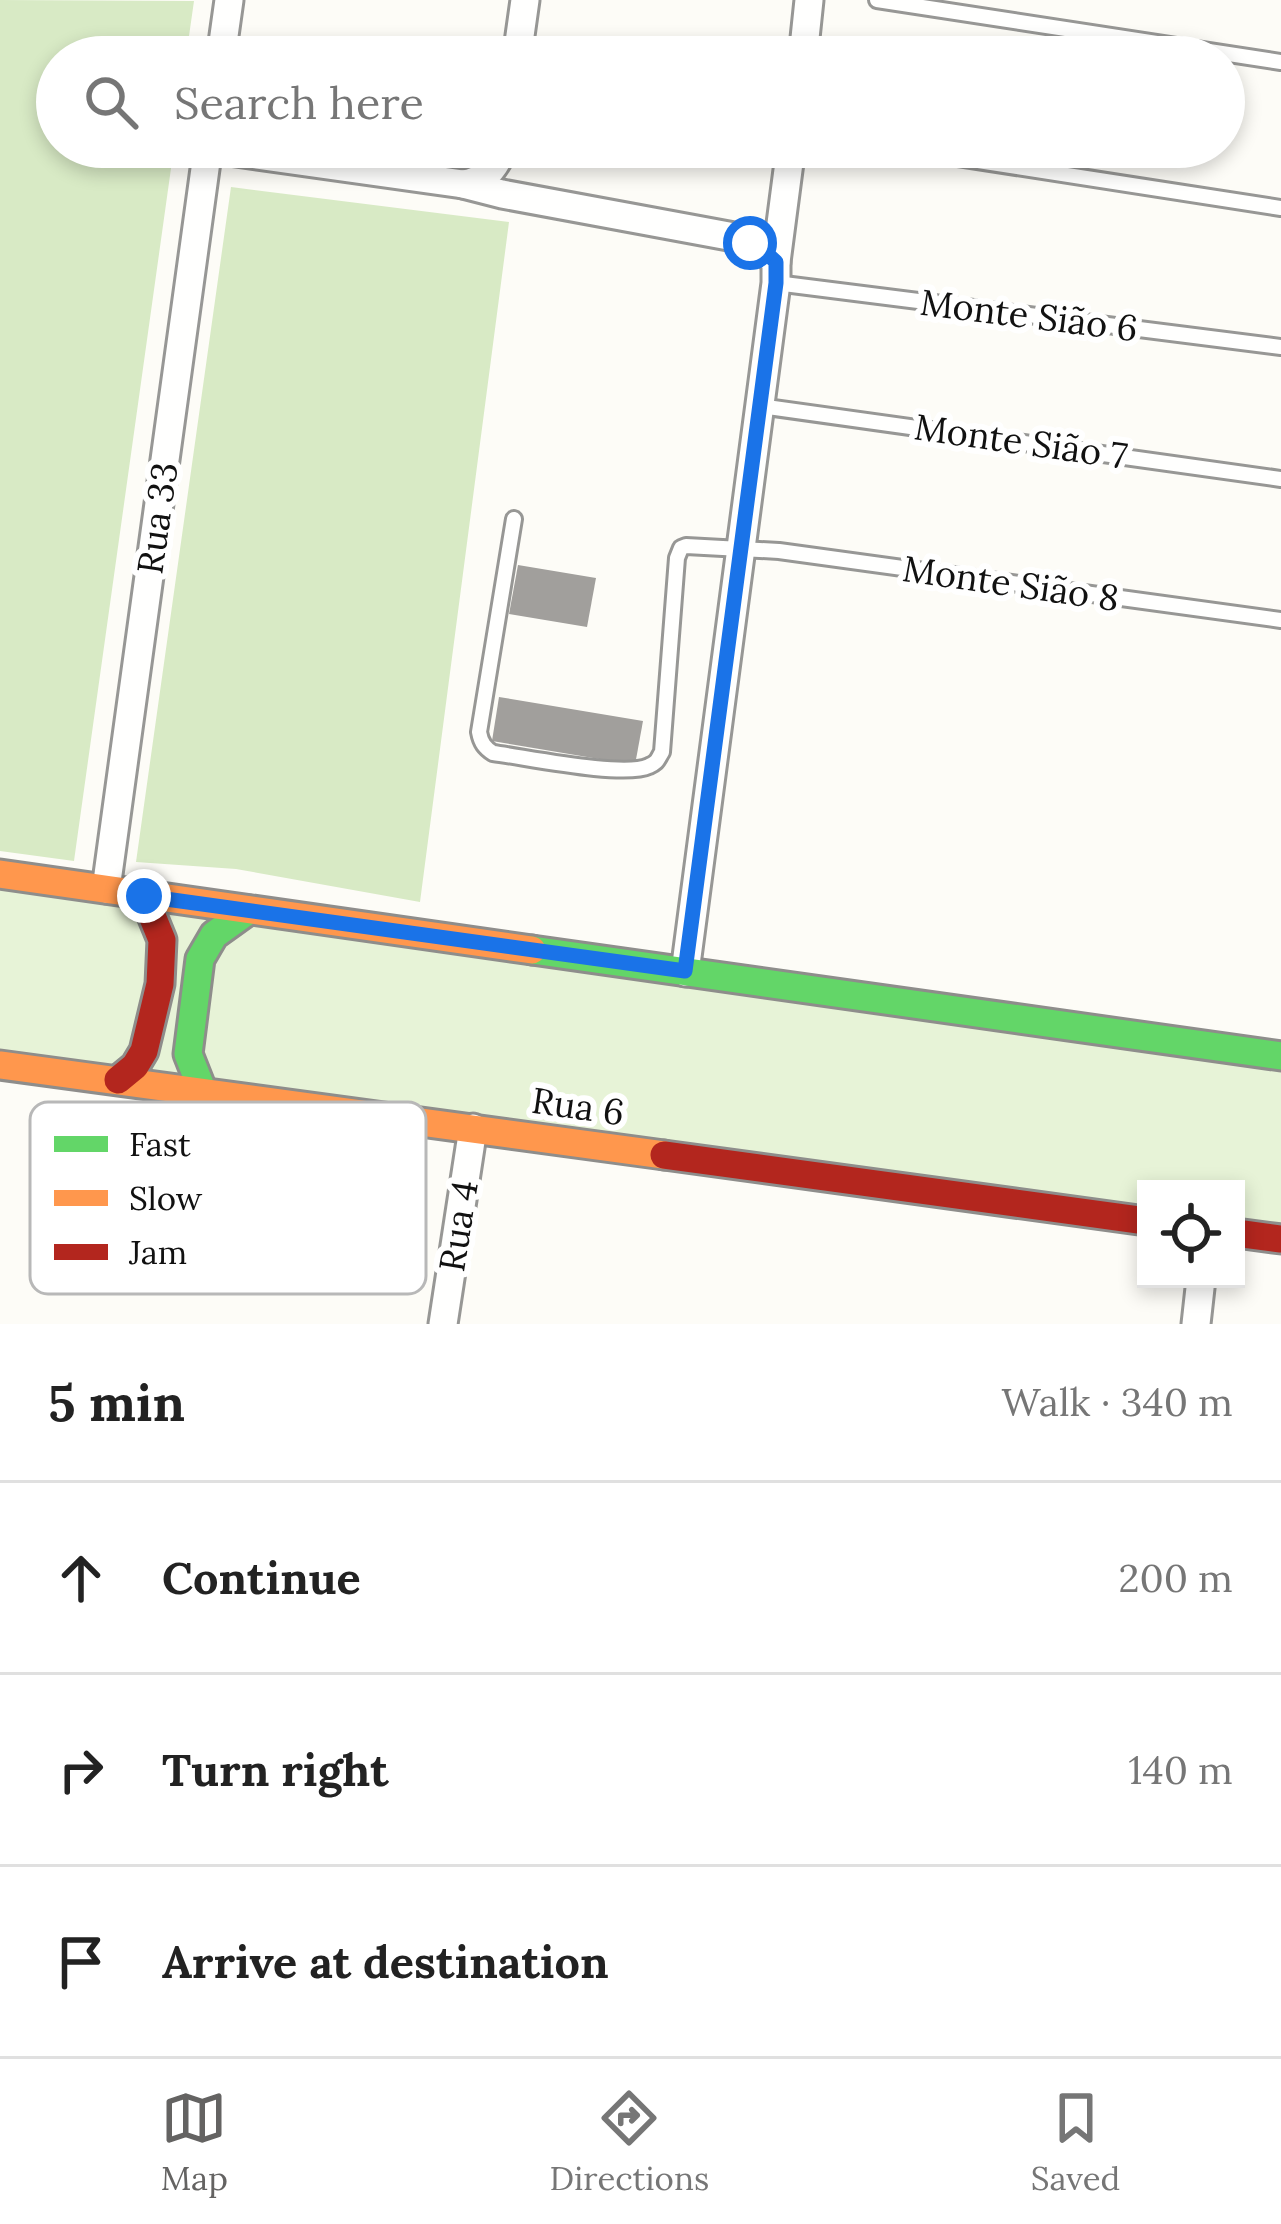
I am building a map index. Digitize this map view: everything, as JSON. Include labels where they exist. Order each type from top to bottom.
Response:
[{"type":"street","points":[[224,36],[229,0]]},
{"type":"street","points":[[520,36],[525,0]]},
{"type":"street","points":[[805,36],[809,0]]},
{"type":"street","name":"Rua 33","points":[[106,889],[205,168]]},
{"type":"street","points":[[350,168],[463,184],[734,237],[764,251],[776,273]]},
{"type":"street","points":[[463,184],[482,179],[492,168]]},
{"type":"street","points":[[685,971],[788,168]]},
{"type":"street","points":[[0,874],[1281,1056]]},
{"type":"street","points":[[118,1080],[139,1062],[145,1049],[163,955],[159,926],[144,896]]},
{"type":"street","points":[[202,1092],[188,1054],[200,958],[214,935],[249,910]]},
{"type":"street","name":"Rua 6","points":[[0,1065],[277,1102]]},
{"type":"street","name":"Rua 6","points":[[426,1122],[1137,1220]]},
{"type":"street","name":"Rua 4","points":[[442,1324],[473,1128]]},
{"type":"street","points":[[1245,1234],[1281,1238]]},
{"type":"street","points":[[1196,1324],[1200,1288]]},
{"type":"lane","points":[[877,0],[1112,36]]},
{"type":"lane","points":[[1245,56],[1281,62]]},
{"type":"lane","points":[[1023,168],[1281,208]]},
{"type":"lane","name":"Monte Sião 6","points":[[776,273],[1281,347]]},
{"type":"lane","name":"Monte Sião 7","points":[[760,406],[1281,479]]},
{"type":"lane","name":"Monte Sião 8","points":[[514,519],[481,740],[493,753],[615,770],[646,768],[662,752],[678,553],[686,546],[779,551],[1281,620]]},
{"type":"green space","points":[[0,0],[194,1],[189,36],[36,36],[36,168],[171,168],[74,861],[0,851]]},
{"type":"green space","points":[[231,187],[509,222],[420,902],[236,869],[136,862]]},
{"type":"green space","points":[[0,886],[1281,1067],[1281,1242],[1245,1237],[1245,1180],[1137,1180],[1137,1223],[426,1126],[426,1102],[250,1102],[0,1068]]},
{"type":"building","points":[[518,565],[596,578],[587,627],[509,614]]},
{"type":"building","points":[[499,697],[643,721],[635,765],[492,741]]},
{"type":"traffic: fast","points":[[203,1092],[188,1054],[200,959],[214,935],[249,910]]},
{"type":"traffic: fast","points":[[532,950],[1281,1056]]},
{"type":"traffic: slow","points":[[0,874],[532,950]]},
{"type":"traffic: slow","points":[[0,1065],[273,1102]]},
{"type":"traffic: slow","points":[[426,1123],[664,1155]]},
{"type":"traffic: jam","points":[[118,1080],[144,1051],[160,984],[162,940],[144,896]]},
{"type":"traffic: jam","points":[[664,1155],[1137,1220]]},
{"type":"traffic: jam","points":[[1245,1234],[1281,1239]]},
{"type":"route","points":[[144,896],[685,971],[776,283],[776,262],[750,243]]}]
